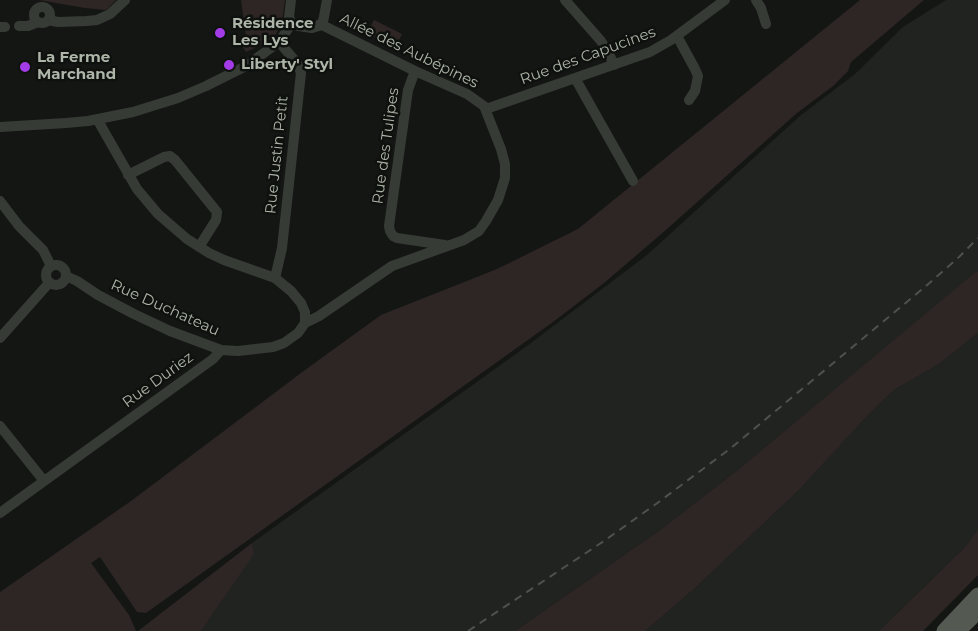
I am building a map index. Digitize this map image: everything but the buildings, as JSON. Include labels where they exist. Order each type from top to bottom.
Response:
[{"type":"main road","points":[[944,631],[978,595]]},
{"type":"main road","points":[[958,631],[978,612]]},
{"type":"street","points":[[19,26],[28,26],[43,21],[97,20],[110,14],[125,0]]},
{"type":"street","points":[[291,0],[289,17],[292,23],[312,28],[320,24],[324,17],[327,0]]},
{"type":"street","points":[[564,0],[601,41],[614,65]]},
{"type":"street","name":"Rue des Capucines","points":[[486,109],[614,65],[661,46],[725,0]]},
{"type":"street","points":[[756,0],[766,24]]},
{"type":"street","points":[[0,127],[97,119],[159,105],[195,92],[246,66],[279,42],[292,23]]},
{"type":"street","name":"Allée des Aubépines","points":[[320,24],[467,94],[478,100],[486,109],[505,164],[505,178],[500,196],[482,227],[472,236],[448,245]]},
{"type":"street","points":[[677,36],[698,76],[695,91],[689,100]]},
{"type":"street","name":"Rue Justin Petit","points":[[274,278],[281,252],[300,73],[297,63],[279,42]]},
{"type":"street","name":"Rue des Tulipes","points":[[415,71],[408,87],[389,226],[391,233],[397,238],[448,245]]},
{"type":"street","points":[[575,78],[633,181]]},
{"type":"street","points":[[97,119],[128,175],[141,195],[158,214],[199,247],[224,260],[274,278],[291,291],[301,303],[305,312],[305,323]]},
{"type":"street","points":[[128,175],[164,157],[170,156],[175,160],[217,214],[216,220],[199,247]]},
{"type":"street","points":[[0,201],[43,250],[51,266]]},
{"type":"street","points":[[220,350],[273,347],[284,343],[298,333],[305,323],[319,316],[395,264],[448,245]]},
{"type":"street","points":[[57,265],[63,268],[66,276],[63,282],[55,285],[49,283],[45,274],[51,266],[57,265]]},
{"type":"street","name":"Rue Duchateau","points":[[66,276],[134,314],[220,350]]},
{"type":"street","points":[[0,338],[49,283]]},
{"type":"street","name":"Rue Duriez","points":[[0,513],[211,361],[220,350]]},
{"type":"street","points":[[0,426],[44,481]]},
{"type":"shaded area","points":[[39,0],[116,0],[106,10]]},
{"type":"shaded area","points":[[241,0],[285,0],[282,21],[276,34],[265,43],[246,52],[242,46],[247,43]]},
{"type":"shaded area","points":[[860,0],[924,0],[851,62],[848,71],[833,86],[797,113],[604,283],[553,322],[146,613],[137,612],[100,557],[91,563],[129,615],[136,631],[0,631],[0,592],[131,501],[381,315],[497,269],[578,229]]},
{"type":"shaded area","points":[[946,0],[978,0],[978,270],[961,285],[739,469],[660,530],[515,631],[201,631],[253,554],[252,543],[527,346],[647,255],[800,116],[855,74],[903,27]]},
{"type":"shaded area","points":[[374,20],[402,34],[395,48],[367,34]]},
{"type":"shaded area","points":[[978,270],[978,333],[939,364],[894,390],[798,491],[693,590],[645,631],[515,631],[660,530],[739,469]]},
{"type":"shaded area","points":[[978,333],[978,529],[966,546],[879,631],[645,631],[693,590],[798,491],[894,390],[939,364]]},
{"type":"shaded area","points":[[978,529],[978,575],[923,631],[879,631],[966,546]]},
{"type":"shaded area","points":[[252,543],[254,554],[201,631],[138,631]]},
{"type":"railway","points":[[468,631],[604,541],[731,448],[926,286],[978,238]]},
{"type":"place","name":"Résidence Les Lys","points":[[220,33]]},
{"type":"place","name":"Liberty' Styl","points":[[229,65]]},
{"type":"place","name":"La Ferme Marchand","points":[[25,67]]}]
